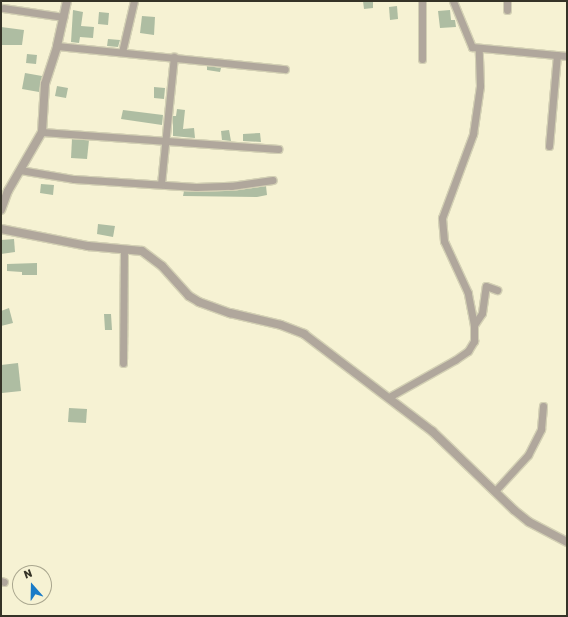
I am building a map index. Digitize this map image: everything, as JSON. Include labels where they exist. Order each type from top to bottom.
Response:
[{"type":"street","points":[[1,210],[20,170],[42,132],[45,84],[58,46],[67,1]]},
{"type":"street","points":[[122,52],[134,1]]},
{"type":"street","points":[[422,1],[422,59]]},
{"type":"street","points":[[454,1],[472,47],[567,56]]},
{"type":"street","points":[[507,1],[507,10]]},
{"type":"street","points":[[3,8],[63,17]]},
{"type":"street","points":[[58,46],[285,69]]},
{"type":"street","points":[[390,397],[468,351],[474,341],[474,325],[468,293],[444,241],[442,218],[473,134],[480,86],[479,48]]},
{"type":"street","points":[[549,146],[557,55]]},
{"type":"street","points":[[161,184],[174,57]]},
{"type":"street","points":[[42,132],[278,149]]},
{"type":"street","points":[[20,170],[74,179],[213,187],[273,180]]},
{"type":"street","points":[[1,229],[88,246],[124,249],[147,253],[189,296],[199,302],[230,313],[281,324],[304,334],[390,397],[455,451],[529,522],[567,542]]},
{"type":"street","points":[[123,363],[124,249]]},
{"type":"street","points":[[474,325],[482,313],[486,286],[497,290]]},
{"type":"street","points":[[495,491],[528,455],[541,428],[543,406]]},
{"type":"building","points":[[363,1],[373,1],[373,8],[364,9]]},
{"type":"building","points":[[397,6],[398,19],[390,20],[389,7]]},
{"type":"building","points":[[73,10],[83,12],[81,26],[94,27],[93,38],[80,37],[79,43],[71,42]]},
{"type":"building","points":[[450,10],[451,20],[455,20],[456,27],[440,28],[438,11]]},
{"type":"building","points":[[99,12],[109,13],[108,25],[98,24]]},
{"type":"building","points":[[142,16],[155,17],[154,35],[140,33]]},
{"type":"building","points":[[1,27],[24,30],[22,45],[1,45]]},
{"type":"building","points":[[108,39],[120,40],[118,47],[107,46]]},
{"type":"building","points":[[27,54],[37,55],[36,64],[26,63]]},
{"type":"building","points":[[207,66],[221,68],[220,72],[207,70]]},
{"type":"building","points":[[25,73],[42,76],[39,92],[22,89]]},
{"type":"building","points":[[57,86],[68,88],[66,98],[55,96]]},
{"type":"building","points":[[154,87],[165,88],[164,99],[154,98]]},
{"type":"building","points":[[177,109],[185,110],[183,129],[194,128],[195,138],[173,136],[173,116],[176,116]]},
{"type":"building","points":[[123,110],[163,115],[162,125],[121,119]]},
{"type":"building","points":[[229,130],[231,141],[222,140],[221,131]]},
{"type":"building","points":[[260,133],[261,142],[243,141],[243,134]]},
{"type":"building","points":[[72,139],[89,140],[87,159],[71,158]]},
{"type":"building","points":[[41,184],[54,185],[53,195],[40,193]]},
{"type":"building","points":[[266,186],[267,195],[257,197],[183,196],[184,191],[231,191]]},
{"type":"building","points":[[98,224],[115,226],[113,237],[97,234]]},
{"type":"building","points":[[14,239],[15,252],[1,254],[1,240]]},
{"type":"building","points":[[37,263],[37,275],[22,275],[22,272],[7,271],[7,264]]},
{"type":"building","points":[[9,308],[13,323],[1,326],[1,311]]},
{"type":"building","points":[[104,314],[111,314],[112,330],[105,330]]},
{"type":"building","points":[[18,363],[21,391],[2,393],[1,365]]},
{"type":"building","points":[[69,408],[87,409],[86,423],[68,422]]}]
